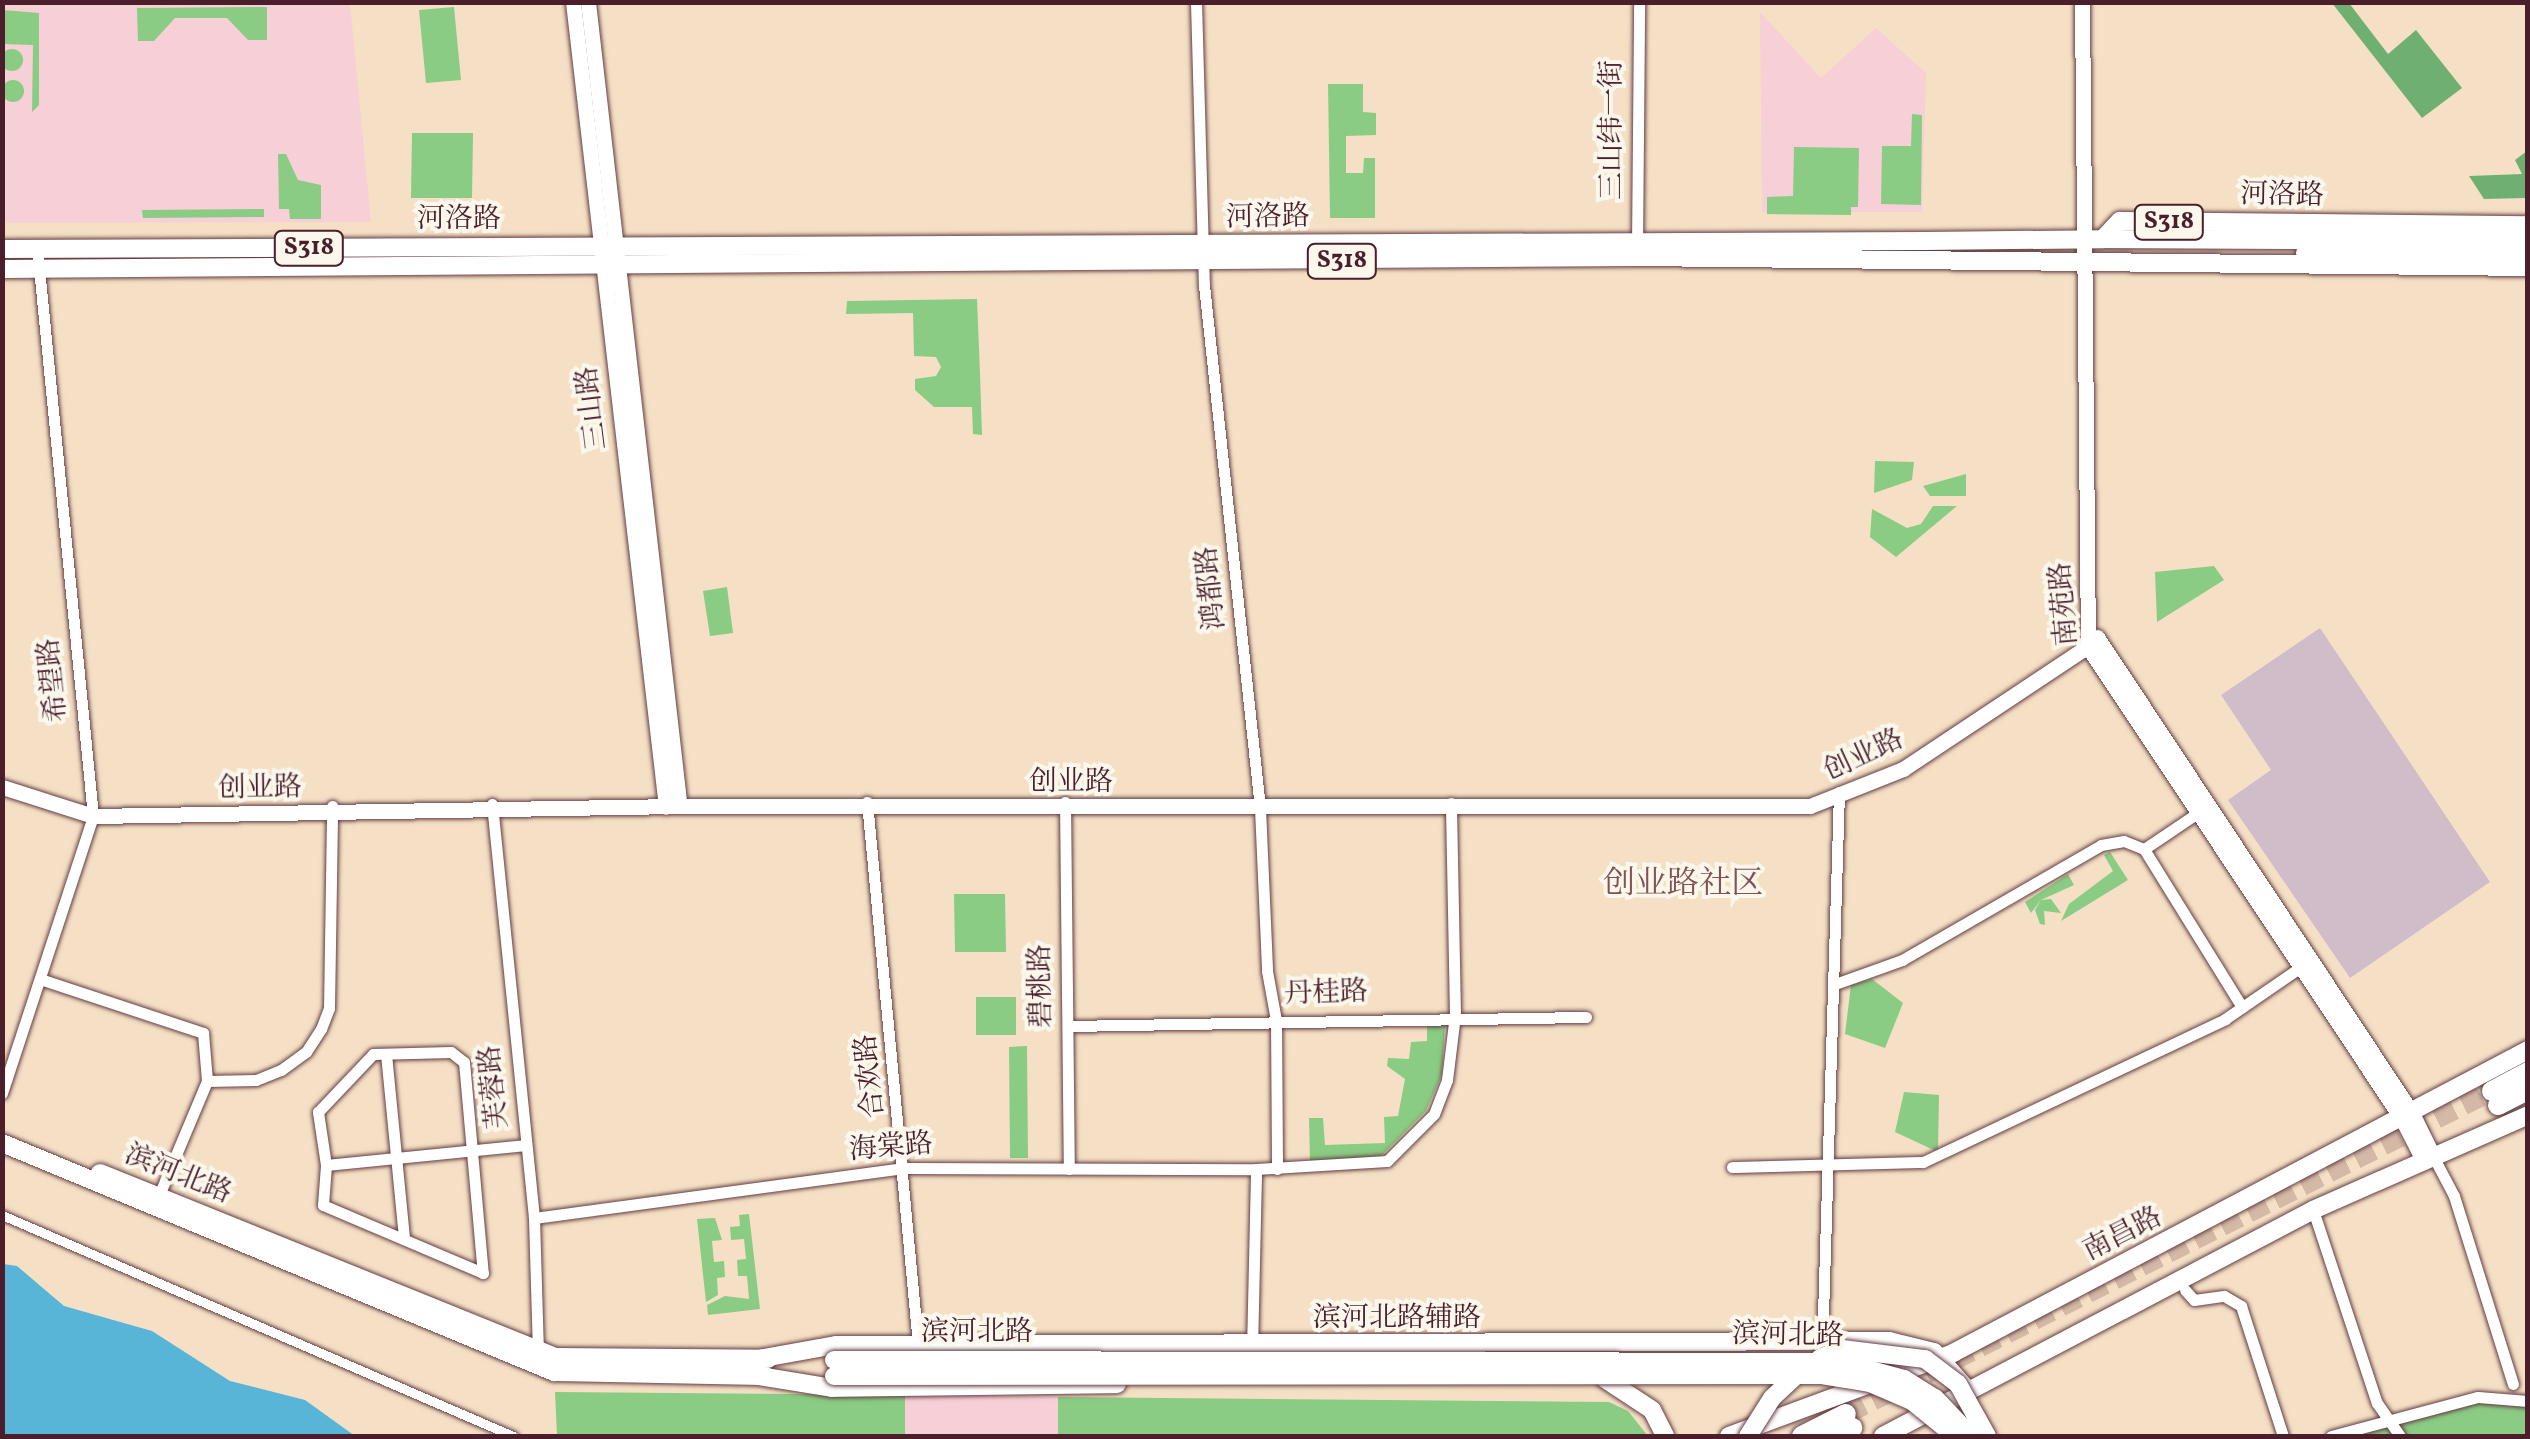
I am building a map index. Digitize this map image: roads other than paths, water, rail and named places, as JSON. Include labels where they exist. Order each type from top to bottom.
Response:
[{"type":"highway","points":[[2528,1072],[2495,1098],[2528,1090]]},
{"type":"highway","points":[[1802,1436],[1844,1426]]},
{"type":"main road","name":"河洛路","points":[[2,248],[608,256],[1202,254],[2092,239],[2120,222],[2255,239],[2528,225]]},
{"type":"main road","name":"河洛路","points":[[2175,262],[2255,239]]},
{"type":"main road","points":[[2255,239],[2528,241]]},
{"type":"main road","points":[[2255,239],[2528,254]]},
{"type":"main road","name":"河洛路","points":[[1637,249],[2528,267]]},
{"type":"main road","name":"河洛路","points":[[2,269],[608,256]]},
{"type":"main road","name":"南昌路","points":[[1729,1436],[1941,1358],[2528,1050]]},
{"type":"main road","points":[[1883,1436],[2312,1210],[2528,1115]]},
{"type":"main road","name":"滨河北路","points":[[2,1133],[156,1202]]},
{"type":"main road","name":"滨河北路","points":[[2,1143],[579,1376],[758,1367],[1822,1375],[1870,1383],[1912,1401],[1954,1436]]},
{"type":"main road","name":"滨河北路辅路","points":[[758,1367],[836,1345],[1252,1348],[1889,1341],[1920,1346],[1941,1358]]},
{"type":"main road","points":[[1748,1436],[1772,1398],[1812,1362],[1842,1349],[1925,1359],[1958,1384],[1989,1436]]},
{"type":"main road","points":[[1941,1358],[1967,1390],[1989,1436]]},
{"type":"main road","name":"滨河北路","points":[[834,1368],[1841,1362],[1904,1379],[1935,1398],[1971,1436]]},
{"type":"main road","points":[[758,1367],[832,1388],[1605,1379],[1821,1366],[1890,1378],[1935,1408],[1954,1436]]},
{"type":"main road","points":[[1605,1379],[1652,1410],[1666,1436]]},
{"type":"street","name":"三山路","points":[[573,2],[608,256],[672,804]]},
{"type":"street","name":"三山路","points":[[588,2],[608,256]]},
{"type":"street","name":"鸿都路","points":[[1196,2],[1202,254],[1260,805],[1267,971],[1276,1020],[1278,1168]]},
{"type":"street","name":"三山纬一街","points":[[1637,249],[1639,2]]},
{"type":"street","name":"南苑路","points":[[2082,2],[2092,239]]},
{"type":"street","name":"南苑路","points":[[2091,2],[2092,239],[2087,259],[2093,643],[2196,814],[2407,1116]]},
{"type":"street","name":"希望路","points":[[2,1093],[93,813],[37,248]]},
{"type":"street","name":"南苑路","points":[[2093,643],[2407,1116],[2429,1160]]},
{"type":"street","name":"创业路","points":[[2,783],[93,813],[672,804],[1810,806],[1900,764],[2093,643]]},
{"type":"street","points":[[1821,1366],[1839,795]]},
{"type":"street","name":"合欢路","points":[[868,804],[906,1168],[918,1345]]},
{"type":"street","name":"碧桃路","points":[[1065,805],[1069,1169]]},
{"type":"street","name":"海棠路","points":[[534,1218],[906,1168],[1256,1169],[1364,1166],[1387,1161],[1434,1114],[1447,1080],[1455,1015],[1451,805]]},
{"type":"street","name":"芙蓉路","points":[[492,806],[534,1218],[539,1359]]},
{"type":"street","points":[[207,1081],[256,1080],[280,1070],[306,1052],[322,1028],[329,1008],[333,809]]},
{"type":"street","points":[[2144,848],[2196,814]]},
{"type":"street","points":[[1835,984],[1960,932],[2100,845],[2124,841],[2144,848],[2242,1007]]},
{"type":"street","points":[[1732,1167],[1923,1162],[2242,1007],[2301,967]]},
{"type":"street","points":[[40,979],[203,1033],[207,1081],[156,1202]]},
{"type":"street","name":"丹桂路","points":[[1068,1026],[1455,1015],[1586,1017]]},
{"type":"street","points":[[451,1052],[464,1062],[470,1150],[483,1273],[323,1204],[326,1165],[318,1112],[373,1054],[451,1052]]},
{"type":"street","points":[[386,1054],[404,1239]]},
{"type":"street","points":[[326,1165],[526,1145]]},
{"type":"street","points":[[2429,1160],[2454,1196],[2513,1384]]},
{"type":"street","points":[[1252,1382],[1256,1169]]},
{"type":"street","points":[[2312,1210],[2377,1403],[2400,1436]]},
{"type":"street","points":[[2,1215],[513,1436]]},
{"type":"street","points":[[2184,1290],[2194,1300],[2224,1296],[2241,1306],[2283,1436]]},
{"type":"street","points":[[2331,1436],[2478,1397],[2528,1401]]},
{"type":"water","points":[[3,1264],[17,1266],[64,1306],[152,1331],[230,1381],[305,1400],[355,1436],[3,1436]]},
{"type":"tunnel","points":[[1846,1414],[2492,1091]]},
{"type":"district","name":"创业路社区","points":[[1683,885]]}]
